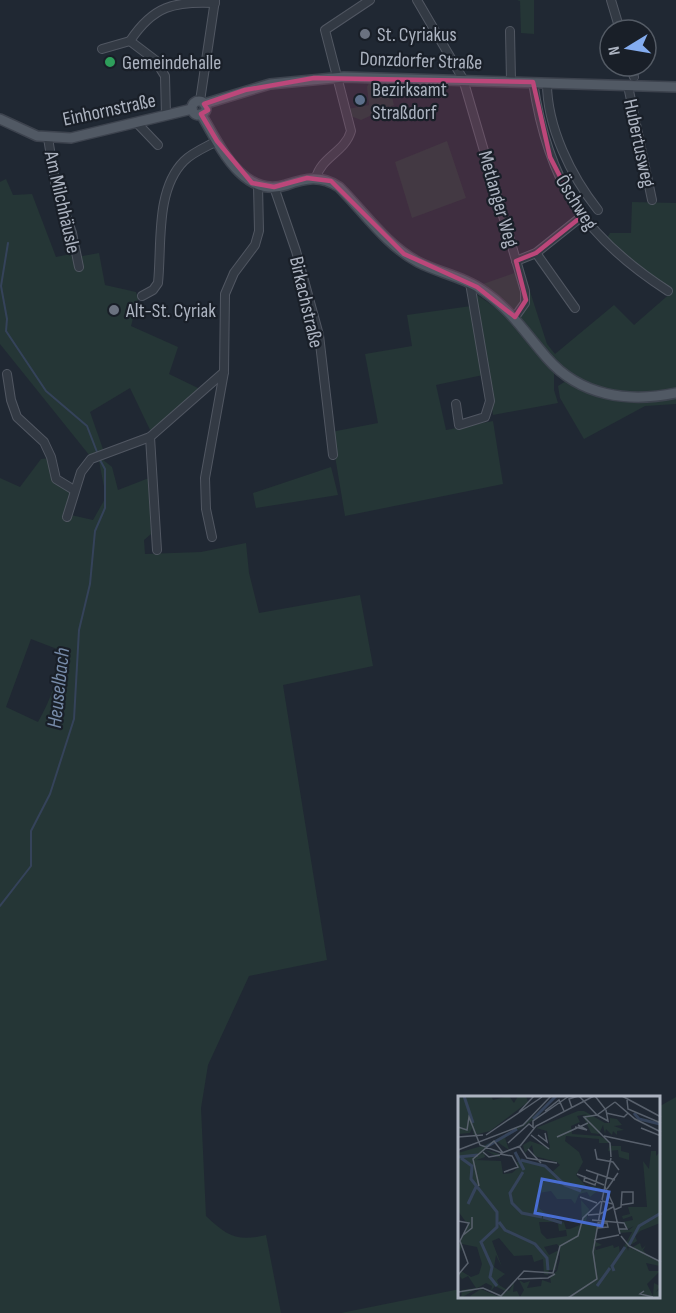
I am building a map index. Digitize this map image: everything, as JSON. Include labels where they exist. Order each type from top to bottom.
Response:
[{"type":"main road","name":"Donzdorfer Straße","points":[[199,107],[270,84],[337,77],[676,87]]},
{"type":"main road","name":"Einhornstraße","points":[[0,119],[29,133],[48,138],[71,138],[199,107]]},
{"type":"main road","points":[[199,107],[217,141],[238,171],[258,185],[274,188],[316,178],[339,187],[404,254],[484,291],[515,317],[547,358],[564,374],[585,387],[627,397],[676,393]]},
{"type":"street","points":[[316,178],[318,168],[344,146],[351,130],[325,30],[370,0]]},
{"type":"street","name":"Metlanger Weg","points":[[417,0],[463,79],[526,300],[515,317]]},
{"type":"street","points":[[611,0],[616,18]]},
{"type":"street","points":[[102,49],[130,40],[142,23],[159,9],[215,1],[199,107]]},
{"type":"street","points":[[510,31],[510,81]]},
{"type":"street","points":[[130,40],[155,60],[165,76],[166,115]]},
{"type":"street","name":"Öschweg","points":[[533,82],[550,157],[581,216],[612,250],[668,291]]},
{"type":"street","points":[[547,83],[552,117],[565,155],[577,182],[598,210]]},
{"type":"street","name":"Hubertusweg","points":[[628,86],[652,200]]},
{"type":"street","points":[[136,122],[158,145]]},
{"type":"street","name":"Am Milchhäusle","points":[[48,138],[56,186],[72,233],[79,267]]},
{"type":"street","points":[[142,296],[153,290],[158,283],[165,202],[170,180],[185,160],[217,141]]},
{"type":"street","points":[[212,537],[206,509],[205,478],[224,372],[225,294],[234,273],[255,245],[259,231],[258,185]]},
{"type":"street","name":"Birkachstraße","points":[[274,188],[296,251],[319,335],[325,402],[333,454]]},
{"type":"street","points":[[516,261],[536,253],[581,216]]},
{"type":"street","points":[[536,253],[575,308]]},
{"type":"street","points":[[456,404],[459,425],[485,417],[490,401],[470,283]]},
{"type":"street","points":[[67,517],[81,472],[91,459],[150,437],[224,372]]},
{"type":"street","points":[[7,374],[10,400],[17,417],[44,442],[51,457],[56,479],[74,490]]},
{"type":"street","points":[[150,437],[157,550]]},
{"type":"highlighted area","points":[[314,78],[533,82],[550,157],[581,217],[536,253],[516,261],[526,300],[515,317],[477,287],[404,254],[331,181],[307,178],[274,187],[252,183],[217,141],[201,114],[208,110],[204,104],[245,90]]},
{"type":"shaded area","points":[[517,0],[534,0],[534,34],[521,33],[520,1]]},
{"type":"shaded area","points":[[370,81],[381,82],[388,86],[394,105],[361,120],[348,115],[347,109],[369,105],[367,87]]},
{"type":"shaded area","points":[[447,141],[466,198],[412,218],[395,162]]},
{"type":"shaded area","points":[[6,179],[13,195],[32,194],[56,257],[71,254],[72,258],[99,253],[105,285],[136,292],[138,299],[131,326],[178,347],[169,374],[200,389],[152,434],[130,388],[90,412],[104,452],[90,456],[0,344],[0,182]]},
{"type":"shaded area","points":[[632,202],[676,203],[676,390],[644,395],[615,393],[579,379],[553,357],[510,307],[483,284],[523,270],[547,344],[555,354],[614,305],[634,325],[673,291],[638,266],[607,238],[610,233],[631,233]]},
{"type":"shaded area","points":[[473,292],[509,317],[554,372],[554,390],[558,403],[493,415]]},
{"type":"shaded area","points":[[471,306],[483,375],[436,385],[446,430],[493,421],[503,484],[345,516],[331,432],[378,423],[365,354],[412,346],[407,315]]},
{"type":"shaded area","points":[[566,381],[579,388],[619,400],[647,401],[676,398],[676,404],[645,406],[584,439],[560,398],[558,386]]},
{"type":"shaded area","points":[[49,458],[56,479],[71,494],[71,515],[93,520],[106,497],[99,461],[102,459],[112,467],[118,490],[149,478],[151,534],[144,540],[145,554],[201,552],[246,543],[249,573],[259,613],[360,595],[373,666],[283,685],[327,960],[249,976],[208,1065],[201,1108],[206,1216],[233,1236],[247,1238],[266,1235],[281,1313],[0,1313],[0,478],[20,487],[41,459]],"holes":[[[31,639],[57,649],[60,654],[56,680],[38,722],[6,707]]]},
{"type":"shaded area","points":[[331,467],[338,495],[256,508],[253,493]]},
{"type":"shaded area","points":[[676,1097],[676,1313],[341,1313],[458,1289],[458,1298],[661,1298],[661,1105]]},
{"type":"waterway","name":"Heuselbach","points":[[8,243],[1,286],[7,319],[6,331],[46,391],[87,426],[97,452]]},
{"type":"waterway","name":"Heuselbach","points":[[0,906],[31,866],[31,831],[50,794],[74,719],[79,630],[90,584],[95,531],[105,508],[105,469],[100,460]]},
{"type":"place","name":"St. Cyriakus","points":[[365,34]]},
{"type":"place","name":"Gemeindehalle","points":[[110,62]]},
{"type":"place","name":"Bezirksamt Straßdorf","points":[[360,100]]},
{"type":"place","name":"Alt-St. Cyriak","points":[[114,310]]}]
